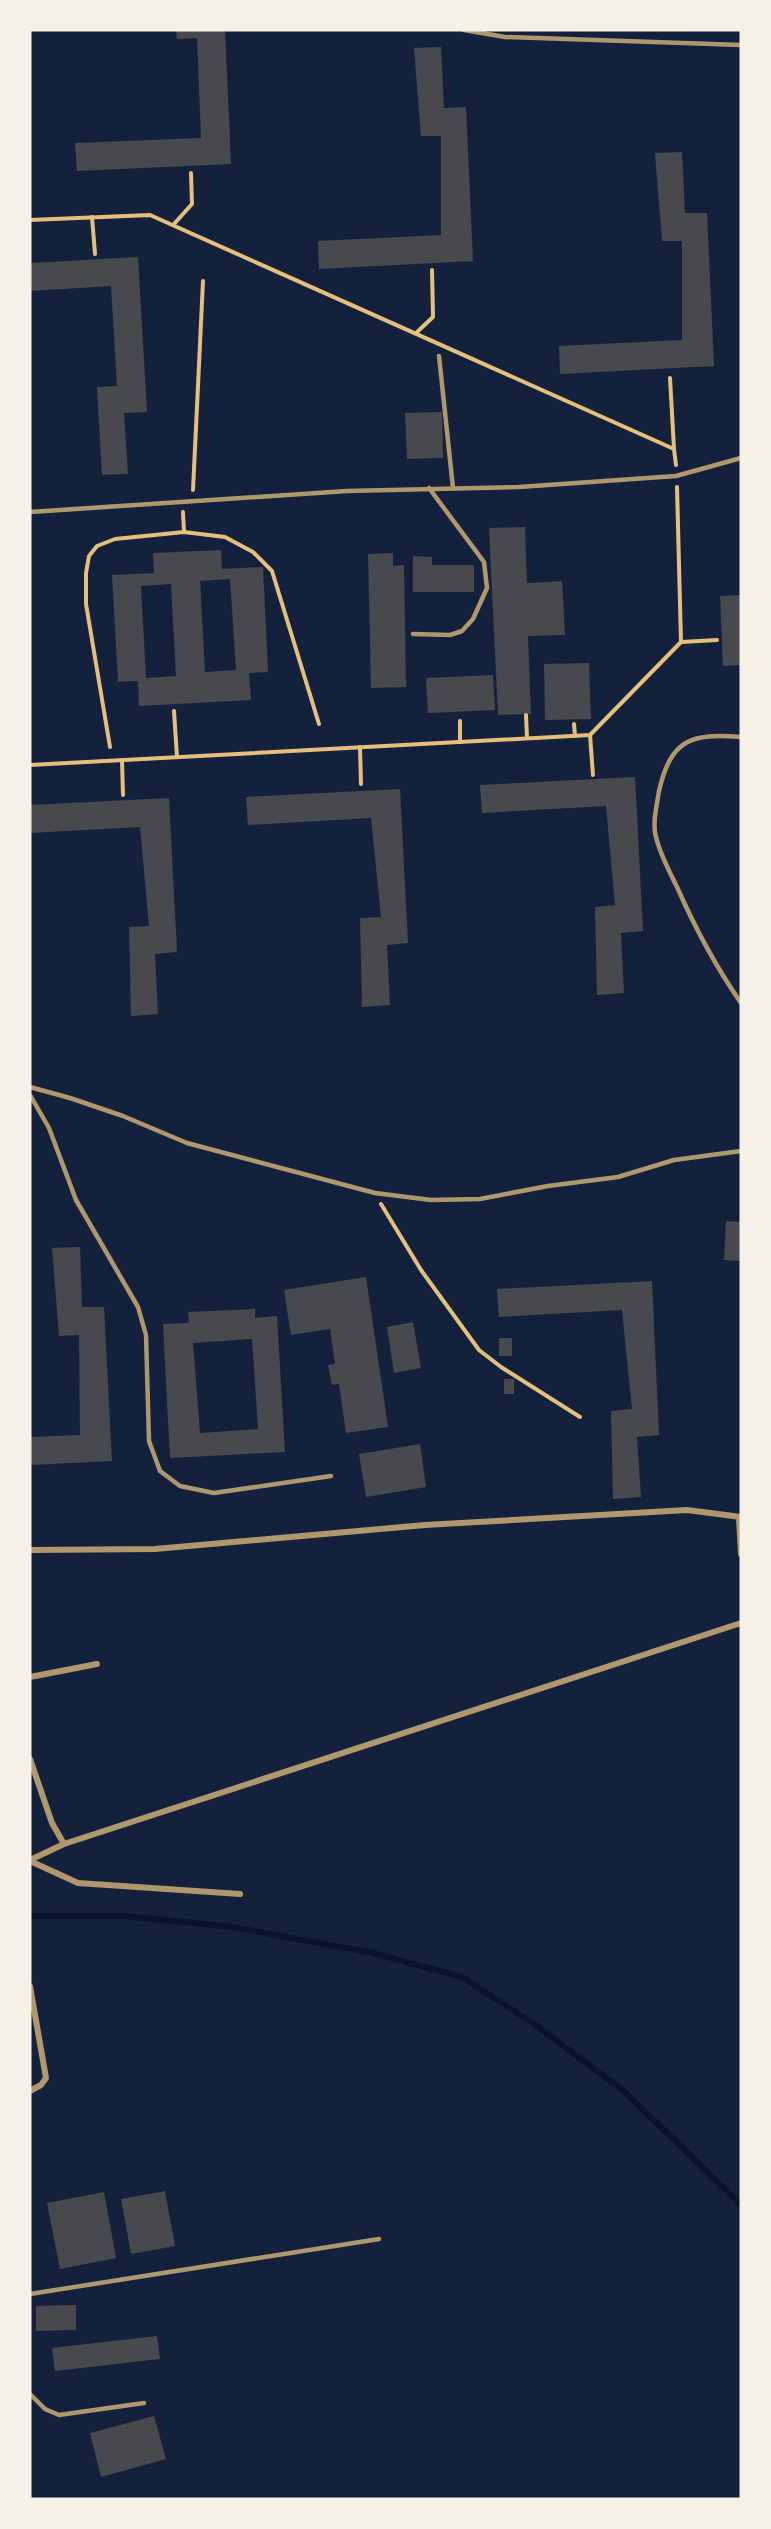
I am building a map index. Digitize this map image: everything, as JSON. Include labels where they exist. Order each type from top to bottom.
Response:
[{"type":"street","points":[[30,1550],[155,1549],[425,1525],[687,1510],[740,1518],[741,1554]]},
{"type":"street","points":[[30,1860],[64,1844],[741,1623]]},
{"type":"street","points":[[30,1677],[97,1665]]},
{"type":"street","points":[[30,1759],[52,1823],[64,1844]]},
{"type":"street","points":[[30,1860],[78,1883],[240,1894]]},
{"type":"street","points":[[30,1986],[46,2078],[41,2085],[30,2091]]},
{"type":"lane","points":[[464,30],[505,37],[741,45]]},
{"type":"lane","points":[[439,356],[453,488]]},
{"type":"lane","points":[[30,512],[347,491],[519,486],[676,476],[741,458]]},
{"type":"lane","points":[[413,634],[450,635],[462,631],[473,620],[487,588],[484,562],[429,488]]},
{"type":"lane","points":[[741,736],[714,734],[691,739],[675,750],[664,772],[657,802],[655,835],[668,868],[714,963],[741,1003]]},
{"type":"lane","points":[[30,1087],[123,1116],[187,1143],[375,1193],[430,1200],[480,1199],[548,1186],[618,1177],[674,1160],[741,1151]]},
{"type":"lane","points":[[30,1095],[48,1128],[76,1200],[138,1307],[146,1335],[149,1441],[159,1471],[180,1486],[214,1493],[331,1476]]},
{"type":"lane","points":[[30,2294],[379,2239]]},
{"type":"lane","points":[[30,2394],[45,2409],[59,2415],[144,2403]]},
{"type":"path","points":[[174,224],[192,204],[191,172]]},
{"type":"path","points":[[30,220],[150,215],[674,449]]},
{"type":"path","points":[[92,217],[95,254]]},
{"type":"path","points":[[416,333],[433,317],[432,270]]},
{"type":"path","points":[[193,502],[196,388],[203,282]]},
{"type":"path","points":[[670,378],[676,476],[681,642]]},
{"type":"path","points":[[183,502],[184,532]]},
{"type":"path","points":[[110,747],[86,604],[86,573],[89,556],[97,546],[115,539],[184,532],[225,537],[253,552],[272,571],[319,724]]},
{"type":"path","points":[[30,765],[590,735],[681,642],[717,640]]},
{"type":"path","points":[[174,711],[177,757]]},
{"type":"path","points":[[526,715],[527,738]]},
{"type":"path","points":[[459,722],[460,742]]},
{"type":"path","points":[[574,724],[575,736]]},
{"type":"path","points":[[590,735],[592,775]]},
{"type":"path","points":[[360,747],[361,784]]},
{"type":"path","points":[[122,760],[123,795]]},
{"type":"path","points":[[375,1193],[420,1270],[479,1350],[501,1367],[580,1417]]},
{"type":"building","points":[[176,30],[225,30],[231,164],[77,171],[75,143],[201,138],[197,38],[177,39]]},
{"type":"building","points":[[441,47],[444,108],[466,107],[473,261],[319,269],[318,241],[441,235],[441,136],[421,136],[414,48]]},
{"type":"building","points":[[682,152],[685,213],[707,213],[714,366],[560,374],[559,346],[682,340],[682,241],[662,241],[655,153]]},
{"type":"building","points":[[138,257],[147,412],[124,413],[128,474],[102,475],[97,387],[117,386],[111,286],[30,291],[30,263]]},
{"type":"building","points":[[442,412],[443,458],[407,459],[405,413]]},
{"type":"building","points":[[525,527],[527,583],[562,581],[565,635],[528,636],[531,714],[498,715],[489,528]]},
{"type":"building","points":[[221,550],[222,569],[263,567],[268,672],[249,673],[251,700],[139,706],[138,681],[118,682],[112,575],[154,573],[153,553]],"holes":[[[230,579],[236,670],[205,672],[200,581]],[[171,584],[176,676],[146,678],[141,586]]]},
{"type":"building","points":[[393,553],[393,566],[404,565],[406,687],[371,688],[368,554]]},
{"type":"building","points":[[413,556],[432,557],[432,565],[474,565],[474,592],[413,592]]},
{"type":"building","points":[[741,595],[741,665],[723,666],[720,596]]},
{"type":"building","points":[[589,663],[591,719],[545,720],[544,664]]},
{"type":"building","points":[[493,675],[495,710],[428,713],[426,678]]},
{"type":"building","points":[[635,777],[643,931],[621,933],[624,993],[597,995],[595,907],[615,905],[606,806],[482,813],[480,785]]},
{"type":"building","points":[[400,789],[408,943],[387,945],[390,1005],[362,1007],[360,918],[381,917],[371,818],[248,825],[246,797]]},
{"type":"building","points":[[169,798],[177,952],[155,954],[158,1014],[131,1016],[129,927],[149,926],[140,827],[30,833],[30,805]]},
{"type":"building","points":[[726,1221],[741,1222],[741,1261],[724,1260]]},
{"type":"building","points":[[80,1247],[82,1307],[104,1307],[112,1461],[30,1465],[30,1437],[80,1435],[79,1335],[59,1336],[52,1248]]},
{"type":"building","points":[[366,1277],[388,1427],[346,1433],[339,1384],[332,1385],[328,1365],[335,1364],[330,1329],[291,1335],[284,1290]]},
{"type":"building","points":[[652,1281],[659,1435],[637,1437],[641,1497],[613,1499],[611,1411],[632,1409],[622,1310],[499,1317],[497,1289]]},
{"type":"building","points":[[255,1309],[255,1318],[277,1316],[285,1452],[170,1458],[163,1324],[189,1323],[188,1312]],"holes":[[[252,1339],[258,1429],[200,1433],[193,1343]]]},
{"type":"building","points":[[413,1322],[421,1368],[394,1373],[387,1327]]},
{"type":"building","points":[[499,1338],[512,1338],[512,1356],[499,1356]]},
{"type":"building","points":[[504,1379],[514,1379],[514,1394],[504,1394]]},
{"type":"building","points":[[420,1444],[426,1487],[366,1497],[359,1454]]},
{"type":"building","points":[[165,2191],[175,2246],[131,2254],[121,2199]]},
{"type":"building","points":[[104,2192],[116,2258],[60,2269],[47,2203]]},
{"type":"building","points":[[76,2305],[76,2330],[36,2331],[36,2306]]},
{"type":"building","points":[[157,2336],[160,2359],[55,2371],[52,2348]]},
{"type":"building","points":[[154,2416],[166,2459],[101,2477],[90,2433]]},
{"type":"waterway","points":[[30,1916],[124,1916],[232,1927],[373,1953],[462,1977],[534,2024],[624,2091],[741,2205]]}]
